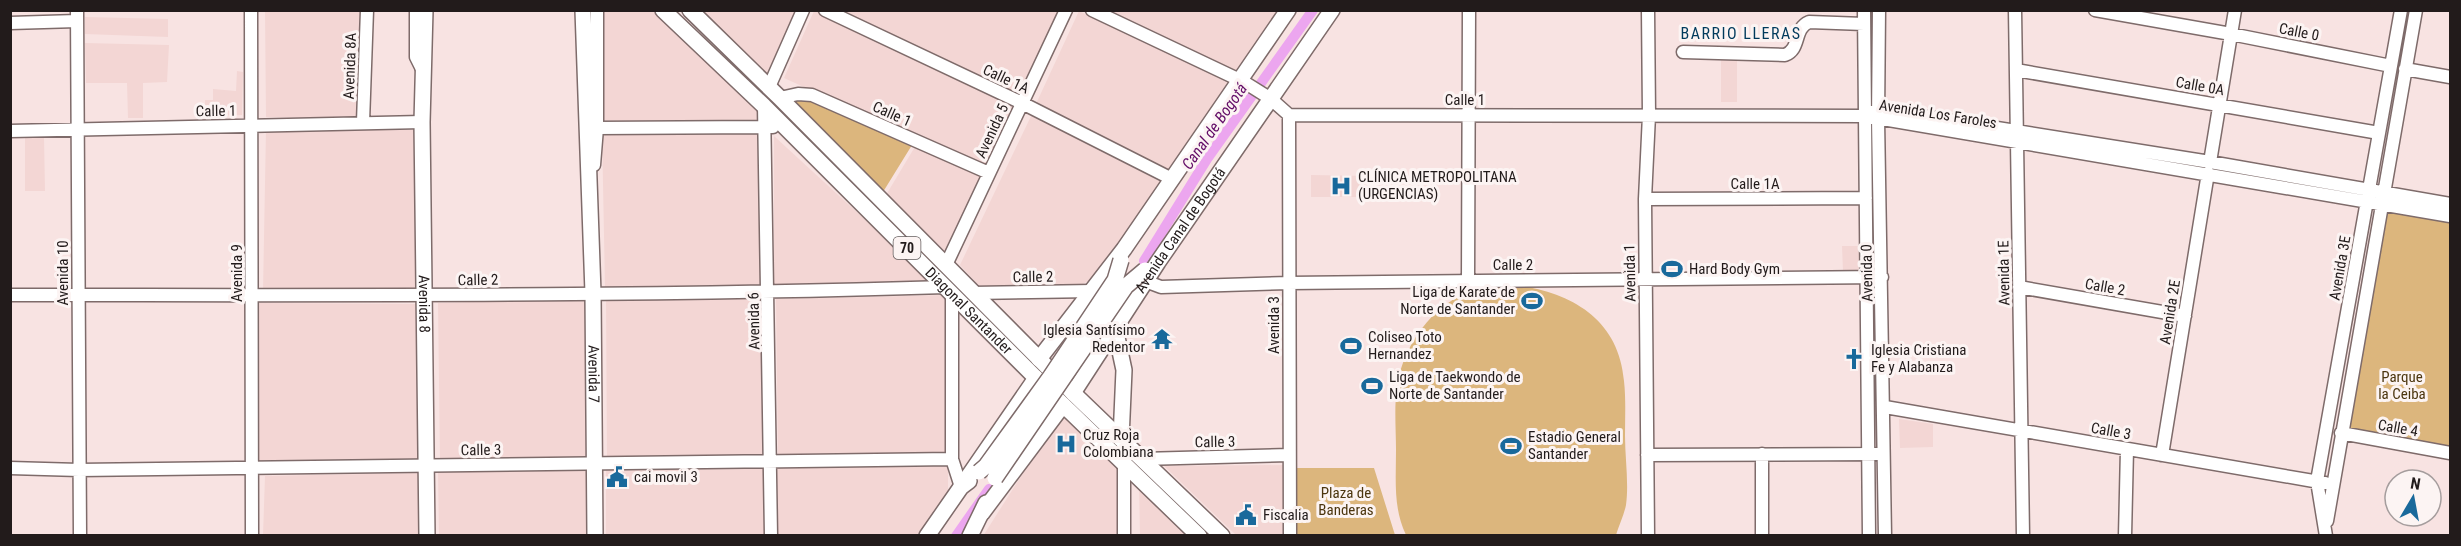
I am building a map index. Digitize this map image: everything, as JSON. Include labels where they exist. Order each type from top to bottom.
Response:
[{"type":"main road","name":"Avenida 8","points":[[425,10],[422,122],[427,536]]},
{"type":"main road","name":"Diagonal Santander","points":[[663,10],[764,106],[1063,405],[1199,536]]},
{"type":"main road","name":"Diagonal Santander","points":[[690,10],[1073,393],[1222,536]]},
{"type":"main road","name":"Avenida Canal de Bogotá","points":[[927,536],[962,487],[986,465],[1051,376],[1115,280],[1123,254],[1288,10]]},
{"type":"main road","name":"Avenida Canal de Bogotá","points":[[970,536],[982,513],[995,478],[1126,286],[1149,271],[1268,97],[1332,10]]},
{"type":"main road","name":"Avenida 7","points":[[578,14],[592,293],[595,536]]},
{"type":"main road","points":[[1039,359],[1123,254]]},
{"type":"main road","points":[[1073,393],[1149,271]]},
{"type":"main road","points":[[1115,328],[1124,370],[1121,439]]},
{"type":"main road","points":[[962,487],[1036,378]]},
{"type":"main road","points":[[982,513],[1063,405]]},
{"type":"street","name":"Avenida 9","points":[[251,10],[253,295],[250,468],[252,536]]},
{"type":"street","name":"Avenida 8A","points":[[363,122],[367,10]]},
{"type":"street","name":"Avenida 8","points":[[416,10],[416,57],[423,71]]},
{"type":"street","name":"Avenida 7","points":[[589,214],[597,128],[597,10]]},
{"type":"street","points":[[769,87],[803,10]]},
{"type":"street","name":"Calle 1A","points":[[825,10],[1022,103],[1172,179]]},
{"type":"street","name":"Avenida 5","points":[[946,265],[1066,10]]},
{"type":"street","points":[[1092,10],[1242,81],[1268,97],[1289,115]]},
{"type":"street","points":[[1468,281],[1469,10]]},
{"type":"street","name":"Avenida 1","points":[[1648,10],[1649,115],[1645,199],[1648,536]]},
{"type":"street","name":"Avenida 0","points":[[1864,10],[1869,536]]},
{"type":"street","name":"Avenida 0","points":[[1879,10],[1878,114],[1885,407],[1885,536]]},
{"type":"street","name":"Avenida 1E","points":[[2015,10],[2023,536]]},
{"type":"street","name":"Calle 0","points":[[2095,10],[2391,66]]},
{"type":"street","name":"Avenida 2E","points":[[2162,455],[2235,10]]},
{"type":"street","name":"Avenida 3E","points":[[2326,534],[2317,482],[2401,10]]},
{"type":"street","name":"Avenida 3E","points":[[2326,534],[2332,484],[2416,10]]},
{"type":"street","points":[[10,23],[77,16]]},
{"type":"street","name":"Avenida 10","points":[[77,16],[80,536]]},
{"type":"street","points":[[1683,52],[1785,55],[1795,47],[1802,25],[1809,22],[1864,24]]},
{"type":"street","points":[[2405,69],[2451,77]]},
{"type":"street","name":"Calle 0A","points":[[2016,70],[2379,133]]},
{"type":"street","name":"Calle 1","points":[[780,98],[798,93],[812,95],[989,173]]},
{"type":"street","name":"Avenida 6","points":[[764,106],[769,292],[771,536]]},
{"type":"street","name":"Avenida Los Faroles","points":[[1865,116],[1878,114],[2368,196],[2451,204]]},
{"type":"street","name":"Calle 1","points":[[1289,115],[1865,116]]},
{"type":"street","name":"Avenida 3","points":[[1289,115],[1290,536]]},
{"type":"street","name":"Calle 1","points":[[12,131],[422,122]]},
{"type":"street","points":[[597,128],[785,127]]},
{"type":"street","name":"Calle 1A","points":[[1645,199],[1866,198]]},
{"type":"street","name":"Avenida Los Faroles","points":[[2382,198],[2451,216]]},
{"type":"street","name":"Calle 2","points":[[1149,271],[1161,287],[1289,283],[1882,277]]},
{"type":"street","name":"Calle 2","points":[[2019,287],[2185,316]]},
{"type":"street","points":[[949,290],[952,459],[962,487]]},
{"type":"street","name":"Calle 2","points":[[10,295],[424,296],[949,290]]},
{"type":"street","name":"Calle 2","points":[[973,293],[1093,291]]},
{"type":"street","name":"Calle 3","points":[[1885,407],[2332,484]]},
{"type":"street","name":"Calle 4","points":[[2341,433],[2451,453]]},
{"type":"street","points":[[2125,536],[2127,449]]},
{"type":"street","points":[[1762,454],[1762,536]]},
{"type":"street","points":[[1647,455],[1885,454]]},
{"type":"street","name":"Calle 3","points":[[1142,459],[1289,455]]},
{"type":"street","name":"Calle 3","points":[[10,468],[79,470],[952,459]]},
{"type":"street","points":[[1124,464],[1124,536]]},
{"type":"shaded area","points":[[703,10],[799,11],[768,77],[701,14]]},
{"type":"shaded area","points":[[265,11],[361,11],[363,119],[266,117]]},
{"type":"shaded area","points":[[603,11],[665,11],[762,108],[759,121],[603,123]]},
{"type":"shaded area","points":[[814,11],[1019,107],[990,171],[784,78]]},
{"type":"shaded area","points":[[832,11],[1063,11],[1020,100]]},
{"type":"shaded area","points":[[1079,11],[1230,80],[1167,172],[1035,106]]},
{"type":"shaded area","points":[[1100,11],[1279,11],[1235,73]]},
{"type":"shaded area","points":[[85,17],[168,19],[168,37],[85,34]]},
{"type":"shaded area","points":[[85,43],[169,45],[167,82],[143,83],[143,118],[128,118],[127,83],[86,83]]},
{"type":"shaded area","points":[[1721,56],[1737,56],[1737,102],[1721,102]]},
{"type":"shaded area","points":[[237,71],[243,72],[242,115],[205,116],[205,100],[213,100],[213,89],[236,91]]},
{"type":"shaded area","points":[[1032,114],[1161,182],[1105,272],[1079,286],[983,290],[960,265]]},
{"type":"shaded area","points":[[266,130],[419,130],[423,290],[263,292]]},
{"type":"shaded area","points":[[757,130],[762,285],[605,287],[602,131]]},
{"type":"shaded area","points":[[774,136],[936,285],[774,284]]},
{"type":"shaded area","points":[[25,137],[44,137],[45,191],[25,191]]},
{"type":"shaded area","points":[[916,145],[982,174],[948,254],[886,195]]},
{"type":"shaded area","name":"CLÍNICA METROPOLITANA (URGENCIAS)","points":[[1311,175],[1370,176],[1371,197],[1311,197]]},
{"type":"shaded area","points":[[1842,246],[1859,246],[1860,271],[1843,271]]},
{"type":"shaded area","points":[[948,295],[945,454],[778,454],[776,299]]},
{"type":"shaded area","points":[[762,297],[764,456],[607,461],[606,298]]},
{"type":"shaded area","points":[[592,298],[596,461],[440,460],[438,303]]},
{"type":"shaded area","points":[[258,303],[421,304],[418,460],[258,461]]},
{"type":"shaded area","points":[[1062,412],[1130,472],[1130,535],[983,536]]},
{"type":"shaded area","points":[[1899,419],[1933,424],[1933,447],[1900,448]]},
{"type":"shaded area","points":[[770,461],[948,463],[948,503],[925,535],[775,535]]},
{"type":"shaded area","points":[[764,465],[766,535],[606,535],[606,469]]},
{"type":"shaded area","points":[[1287,465],[1286,535],[1236,535],[1164,466]]},
{"type":"shaded area","points":[[597,470],[597,535],[439,535],[438,471]]},
{"type":"shaded area","points":[[420,473],[419,535],[263,536],[265,476]]},
{"type":"shaded area","points":[[1139,479],[1197,535],[1140,535]]},
{"type":"green space","points":[[803,96],[912,145],[883,192],[787,100]]},
{"type":"green space","name":"Parque la Ceiba","points":[[2383,210],[2450,222],[2450,448],[2343,428]]},
{"type":"green space","name":"Estadio General Santander","points":[[1513,285],[1553,294],[1571,301],[1588,312],[1612,340],[1620,359],[1624,381],[1627,497],[1616,535],[1406,535],[1399,515],[1396,494],[1395,410],[1397,386],[1407,353],[1427,323],[1453,300],[1486,287]]},
{"type":"green space","name":"Plaza de Banderas","points":[[1297,468],[1374,468],[1395,535],[1297,535]]},
{"type":"waterway","name":"Canal de Bogotá","points":[[1144,261],[1207,159],[1313,10]]},
{"type":"waterway","name":"Canal de Bogotá","points":[[956,536],[989,489]]},
{"type":"place","name":"CLÍNICA METROPOLITANA (URGENCIAS)","points":[[1341,186]]},
{"type":"place","name":"Hard Body Gym","points":[[1672,269]]},
{"type":"place","name":"Liga de Karate de Norte de Santander","points":[[1532,301]]},
{"type":"place","name":"Iglesia Santísimo Redentor","points":[[1162,339]]},
{"type":"place","name":"Coliseo Toto Hernandez","points":[[1351,346]]},
{"type":"place","name":"Iglesia Cristiana Fe y Alabanza","points":[[1854,359]]},
{"type":"place","name":"Liga de Taekwondo de Norte de Santander","points":[[1372,386]]},
{"type":"place","name":"Cruz Roja Colombiana","points":[[1066,444]]},
{"type":"place","name":"Estadio General Santander","points":[[1511,446]]},
{"type":"place","name":"cai movil 3","points":[[617,477]]},
{"type":"place","name":"Fiscalia","points":[[1246,515]]},
{"type":"district","name":"BARRIO LLERAS","points":[[1741,33]]}]
